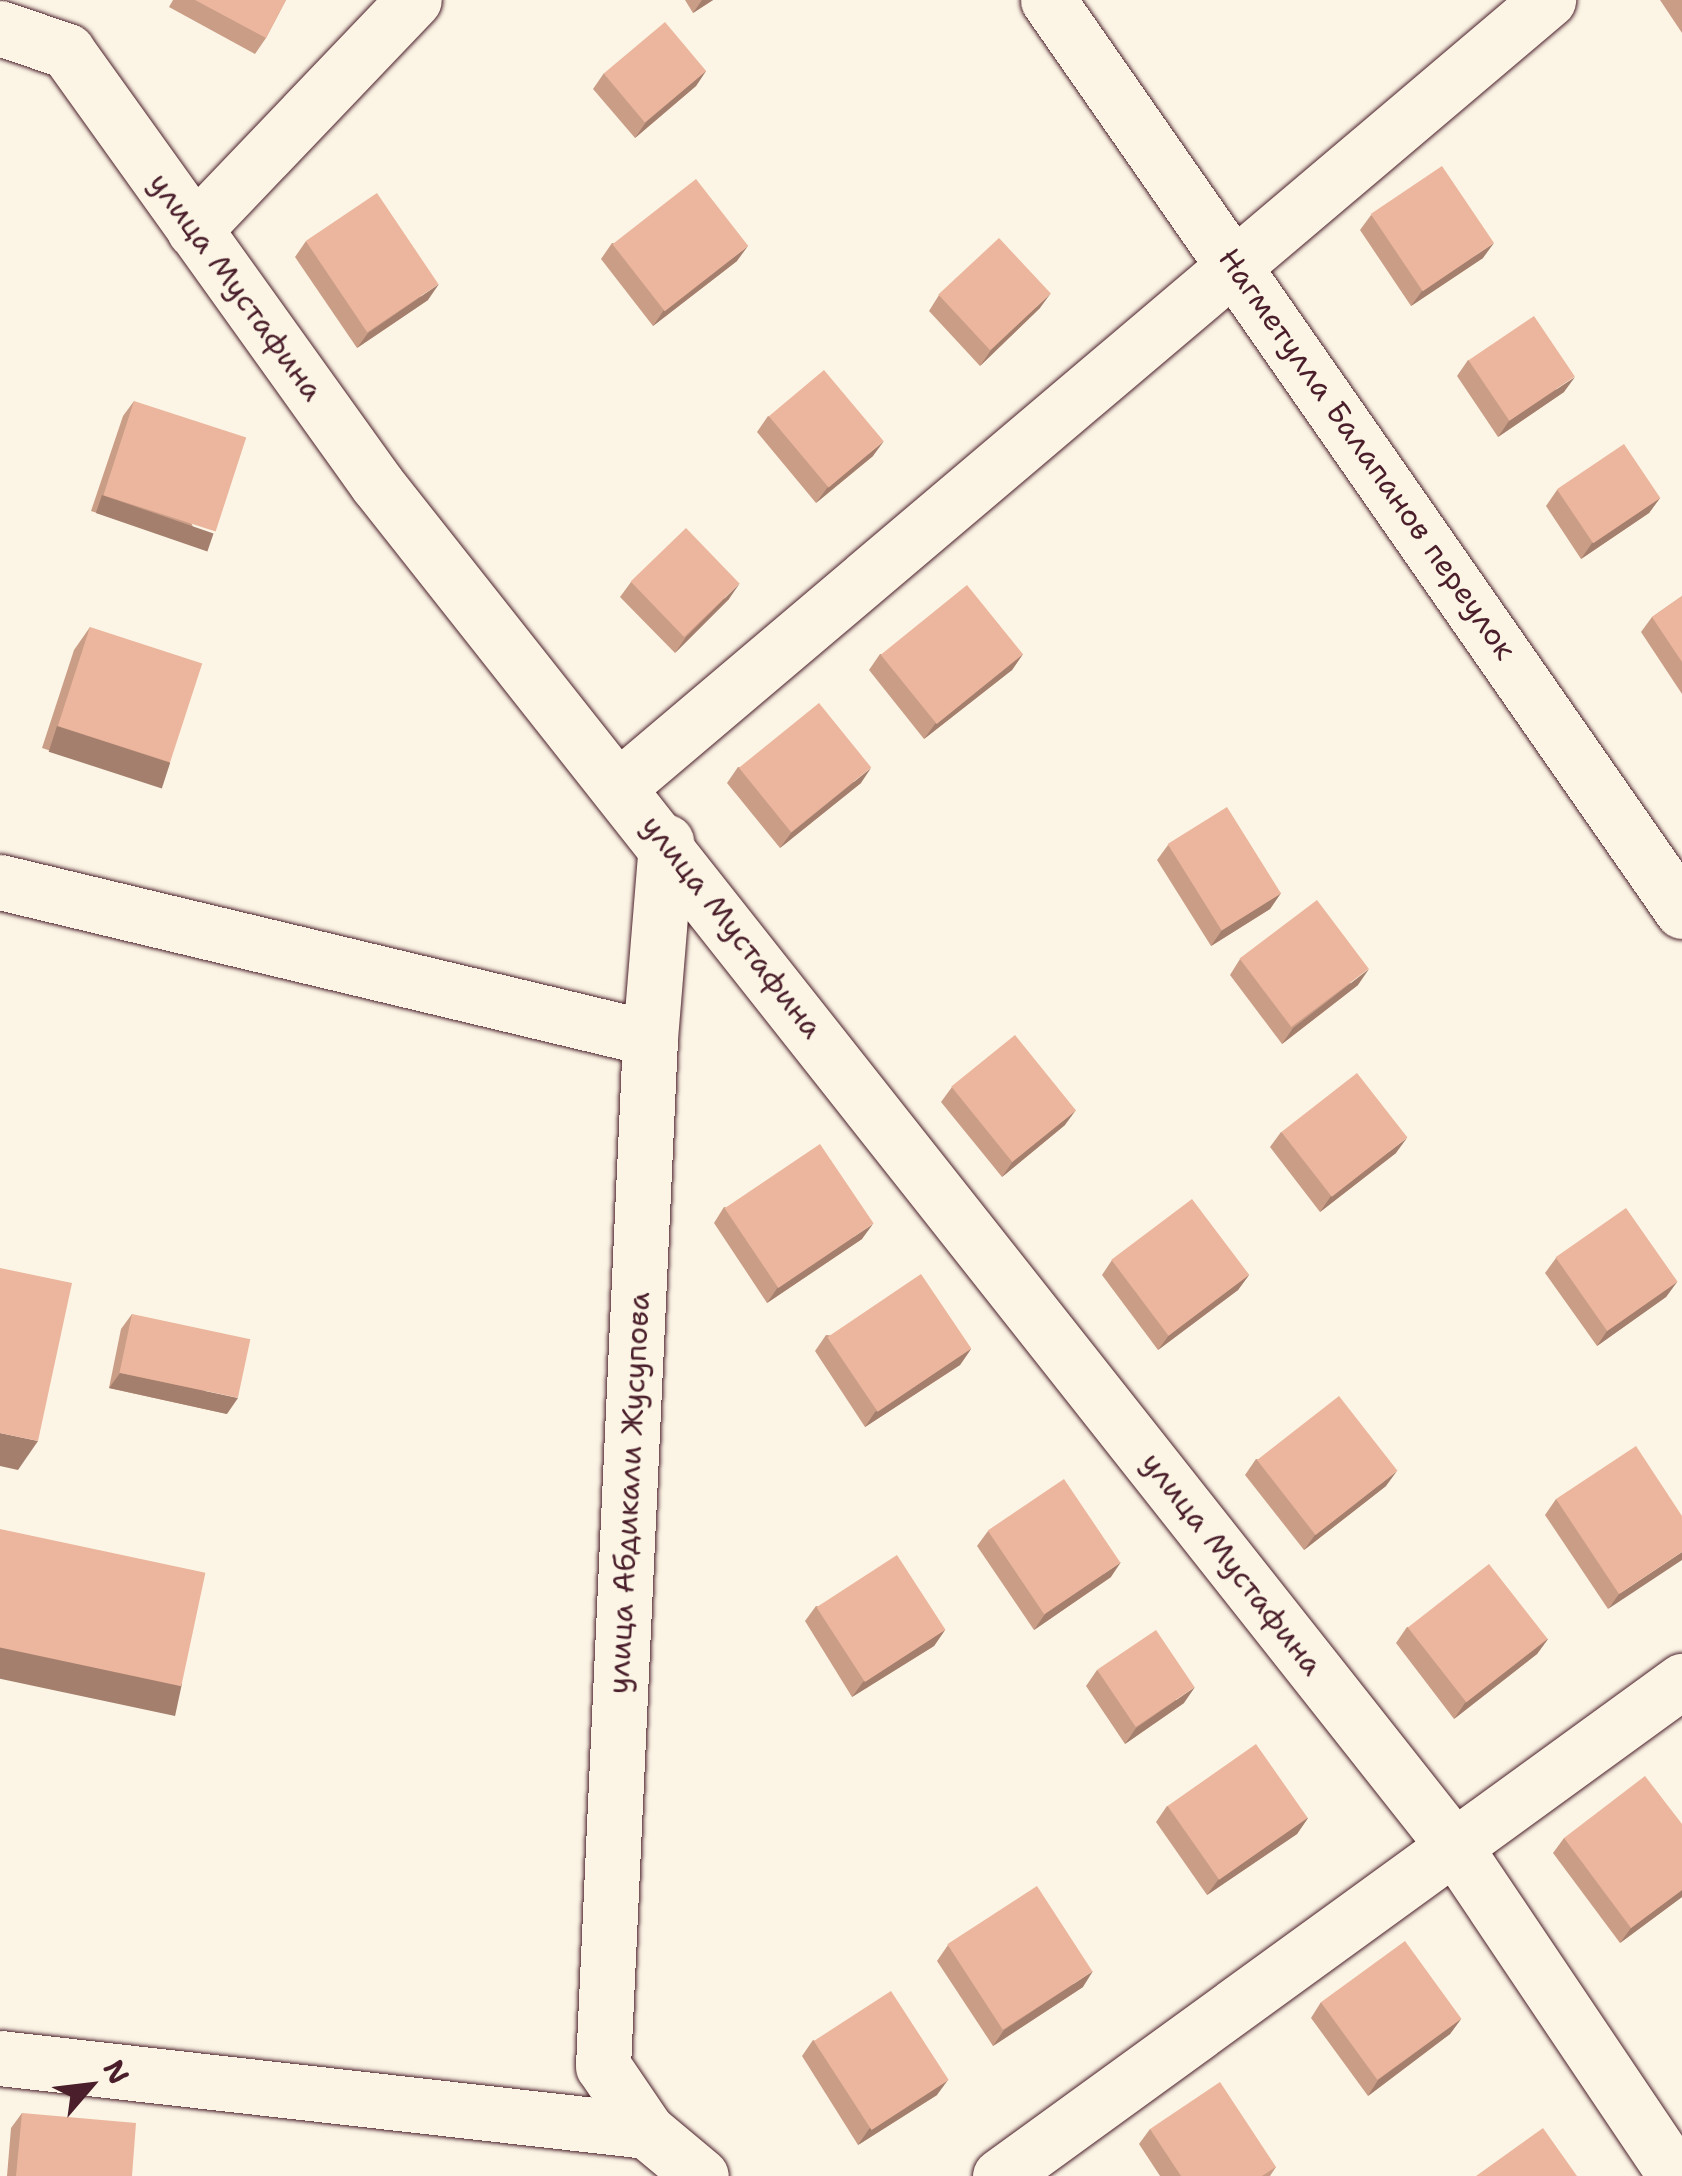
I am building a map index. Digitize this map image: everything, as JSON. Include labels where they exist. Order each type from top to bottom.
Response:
[{"type":"street","points":[[194,230],[414,0]]},
{"type":"street","name":"Нагметулла Балапанов переулок","points":[[1048,0],[1234,260],[1682,911]]},
{"type":"street","points":[[621,785],[1234,260],[1548,0]]},
{"type":"street","name":"улица Мустафина","points":[[0,28],[67,51],[377,484],[621,785],[1456,1849],[1676,2176]]},
{"type":"street","name":"улица Абдикали Жусупова","points":[[666,842],[650,1038],[603,2066],[648,2131],[701,2176]]},
{"type":"street","points":[[0,882],[650,1038]]},
{"type":"street","points":[[1000,2176],[1456,1849],[1682,1681]]},
{"type":"street","points":[[0,2058],[648,2131]]},
{"type":"building","points":[[195,0],[286,0],[266,38]]},
{"type":"building","points":[[665,22],[706,71],[645,122],[604,73]]},
{"type":"building","points":[[1442,166],[1494,243],[1423,291],[1371,214]]},
{"type":"building","points":[[696,179],[748,246],[665,311],[612,244]]},
{"type":"building","points":[[377,193],[439,284],[367,332],[306,241]]},
{"type":"building","points":[[999,238],[1051,294],[990,350],[938,295]]},
{"type":"building","points":[[1534,316],[1575,377],[1509,421],[1469,360]]},
{"type":"building","points":[[824,370],[884,441],[829,488],[769,416]]},
{"type":"building","points":[[134,401],[246,437],[216,532],[103,495]]},
{"type":"building","points":[[1624,444],[1660,498],[1593,543],[1557,489]]},
{"type":"building","points":[[686,528],[739,583],[684,637],[631,581]]},
{"type":"building","points":[[967,585],[1023,654],[937,724],[881,655]]},
{"type":"building","points":[[1682,596],[1682,662],[1652,617]]},
{"type":"building","points":[[90,627],[202,663],[170,762],[58,726]]},
{"type":"building","points":[[819,703],[871,768],[791,832],[739,768]]},
{"type":"building","points":[[1227,807],[1281,894],[1222,931],[1168,844]]},
{"type":"building","points":[[1317,900],[1369,969],[1291,1027],[1240,958]]},
{"type":"building","points":[[1015,1035],[1076,1110],[1012,1162],[951,1087]]},
{"type":"building","points":[[1357,1073],[1407,1138],[1332,1197],[1281,1132]]},
{"type":"building","points":[[820,1144],[874,1224],[778,1288],[725,1208]]},
{"type":"building","points":[[1192,1199],[1249,1275],[1169,1336],[1111,1260]]},
{"type":"building","points":[[1626,1208],[1678,1282],[1607,1331],[1556,1257]]},
{"type":"building","points":[[0,1268],[72,1283],[38,1441],[0,1433]]},
{"type":"building","points":[[921,1274],[971,1349],[878,1412],[827,1337]]},
{"type":"building","points":[[132,1314],[250,1339],[238,1398],[120,1373]]},
{"type":"building","points":[[1339,1396],[1397,1471],[1316,1535],[1257,1460]]},
{"type":"building","points":[[1636,1446],[1682,1516],[1682,1552],[1619,1594],[1556,1499]]},
{"type":"building","points":[[1064,1479],[1120,1563],[1044,1614],[988,1530]]},
{"type":"building","points":[[0,1529],[205,1573],[181,1686],[0,1648]]},
{"type":"building","points":[[897,1555],[945,1630],[865,1682],[816,1607]]},
{"type":"building","points":[[1489,1564],[1547,1639],[1466,1702],[1408,1627]]},
{"type":"building","points":[[1156,1630],[1195,1687],[1136,1727],[1097,1670]]},
{"type":"building","points":[[1256,1744],[1308,1818],[1219,1880],[1168,1806]]},
{"type":"building","points":[[1645,1776],[1682,1824],[1682,1890],[1631,1928],[1564,1838]]},
{"type":"building","points":[[1037,1886],[1093,1972],[1003,2030],[947,1944]]},
{"type":"building","points":[[1405,1941],[1461,2019],[1377,2080],[1321,2002]]},
{"type":"building","points":[[891,1991],[949,2080],[872,2130],[814,2041]]},
{"type":"building","points":[[1220,2082],[1276,2167],[1262,2176],[1181,2176],[1150,2129]]},
{"type":"building","points":[[22,2113],[136,2123],[132,2176],[16,2176]]},
{"type":"building","points":[[1543,2128],[1577,2176],[1476,2176]]}]
